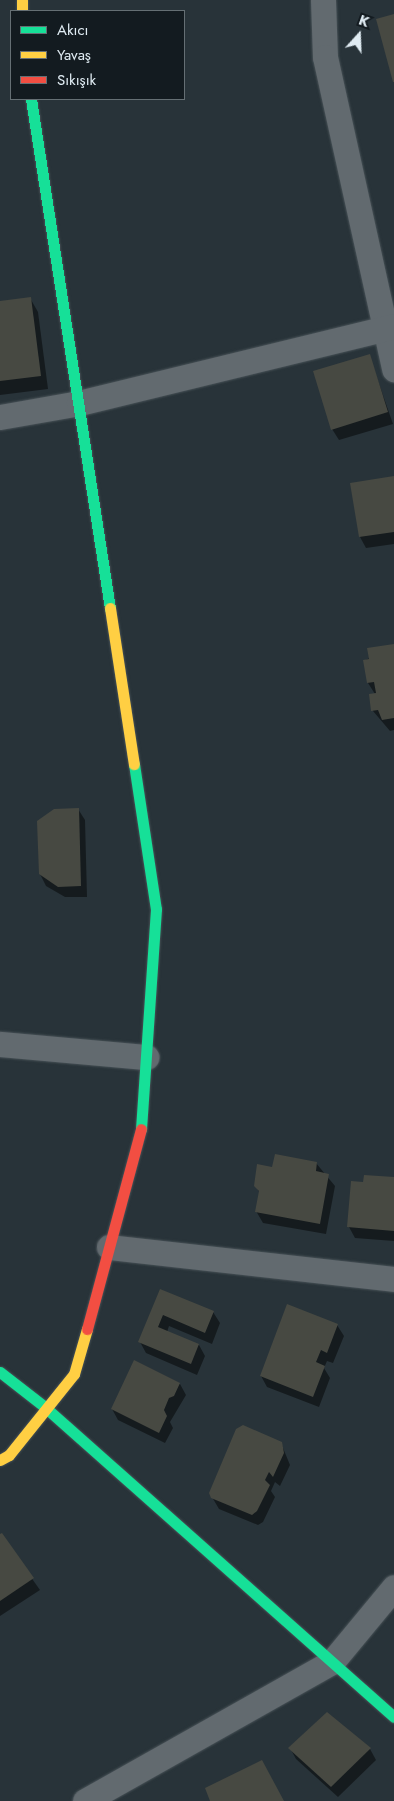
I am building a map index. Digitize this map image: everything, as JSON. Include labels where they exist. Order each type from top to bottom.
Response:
[{"type":"street","points":[[323,0],[325,58],[389,328],[394,369]]},
{"type":"street","points":[[0,1460],[9,1455],[74,1374],[141,1134],[156,908],[31,100]]},
{"type":"street","points":[[0,416],[79,402],[389,328]]},
{"type":"street","points":[[0,1044],[146,1057]]},
{"type":"street","points":[[109,1247],[394,1279]]},
{"type":"street","points":[[0,1372],[46,1408],[394,1717]]},
{"type":"street","points":[[84,1801],[332,1662],[394,1587]]},
{"type":"building","points":[[394,14],[394,82],[393,82],[376,19]]},
{"type":"building","points":[[31,297],[41,376],[0,381],[0,301]]},
{"type":"building","points":[[370,354],[388,412],[331,430],[313,371]]},
{"type":"building","points":[[394,476],[394,532],[359,537],[350,483]]},
{"type":"building","points":[[394,644],[394,718],[382,720],[378,710],[371,711],[369,694],[376,693],[374,682],[367,683],[363,660],[369,659],[367,648]]},
{"type":"building","points":[[79,808],[81,886],[58,887],[39,874],[37,821],[54,809]]},
{"type":"building","points":[[275,1154],[317,1162],[316,1171],[329,1174],[320,1224],[255,1212],[259,1191],[254,1186],[257,1164],[272,1167]]},
{"type":"building","points":[[364,1175],[394,1177],[394,1231],[347,1227],[351,1181],[363,1182]]},
{"type":"building","points":[[160,1289],[214,1311],[205,1333],[163,1315],[158,1327],[199,1344],[191,1364],[138,1342]]},
{"type":"building","points":[[287,1304],[338,1324],[327,1353],[321,1350],[316,1362],[325,1366],[313,1397],[260,1376]]},
{"type":"building","points":[[134,1360],[180,1383],[174,1396],[169,1398],[164,1410],[167,1416],[159,1433],[111,1409]]},
{"type":"building","points":[[243,1425],[282,1442],[284,1453],[273,1477],[269,1472],[265,1480],[270,1485],[257,1511],[252,1515],[211,1498],[209,1493],[236,1429]]},
{"type":"building","points":[[2,1533],[34,1578],[0,1601],[0,1534]]},
{"type":"building","points":[[327,1712],[371,1748],[331,1787],[288,1748]]},
{"type":"building","points":[[262,1760],[284,1801],[210,1801],[205,1788]]},
{"type":"traffic: fast","points":[[31,100],[110,608]]},
{"type":"traffic: fast","points":[[134,764],[156,909],[141,1129]]},
{"type":"traffic: fast","points":[[0,1372],[46,1408],[394,1717]]},
{"type":"traffic: slow","points":[[22,0],[22,10]]},
{"type":"traffic: slow","points":[[110,608],[134,764]]},
{"type":"traffic: slow","points":[[0,1460],[9,1455],[74,1374],[87,1329]]},
{"type":"traffic: jam","points":[[87,1329],[141,1129]]}]
